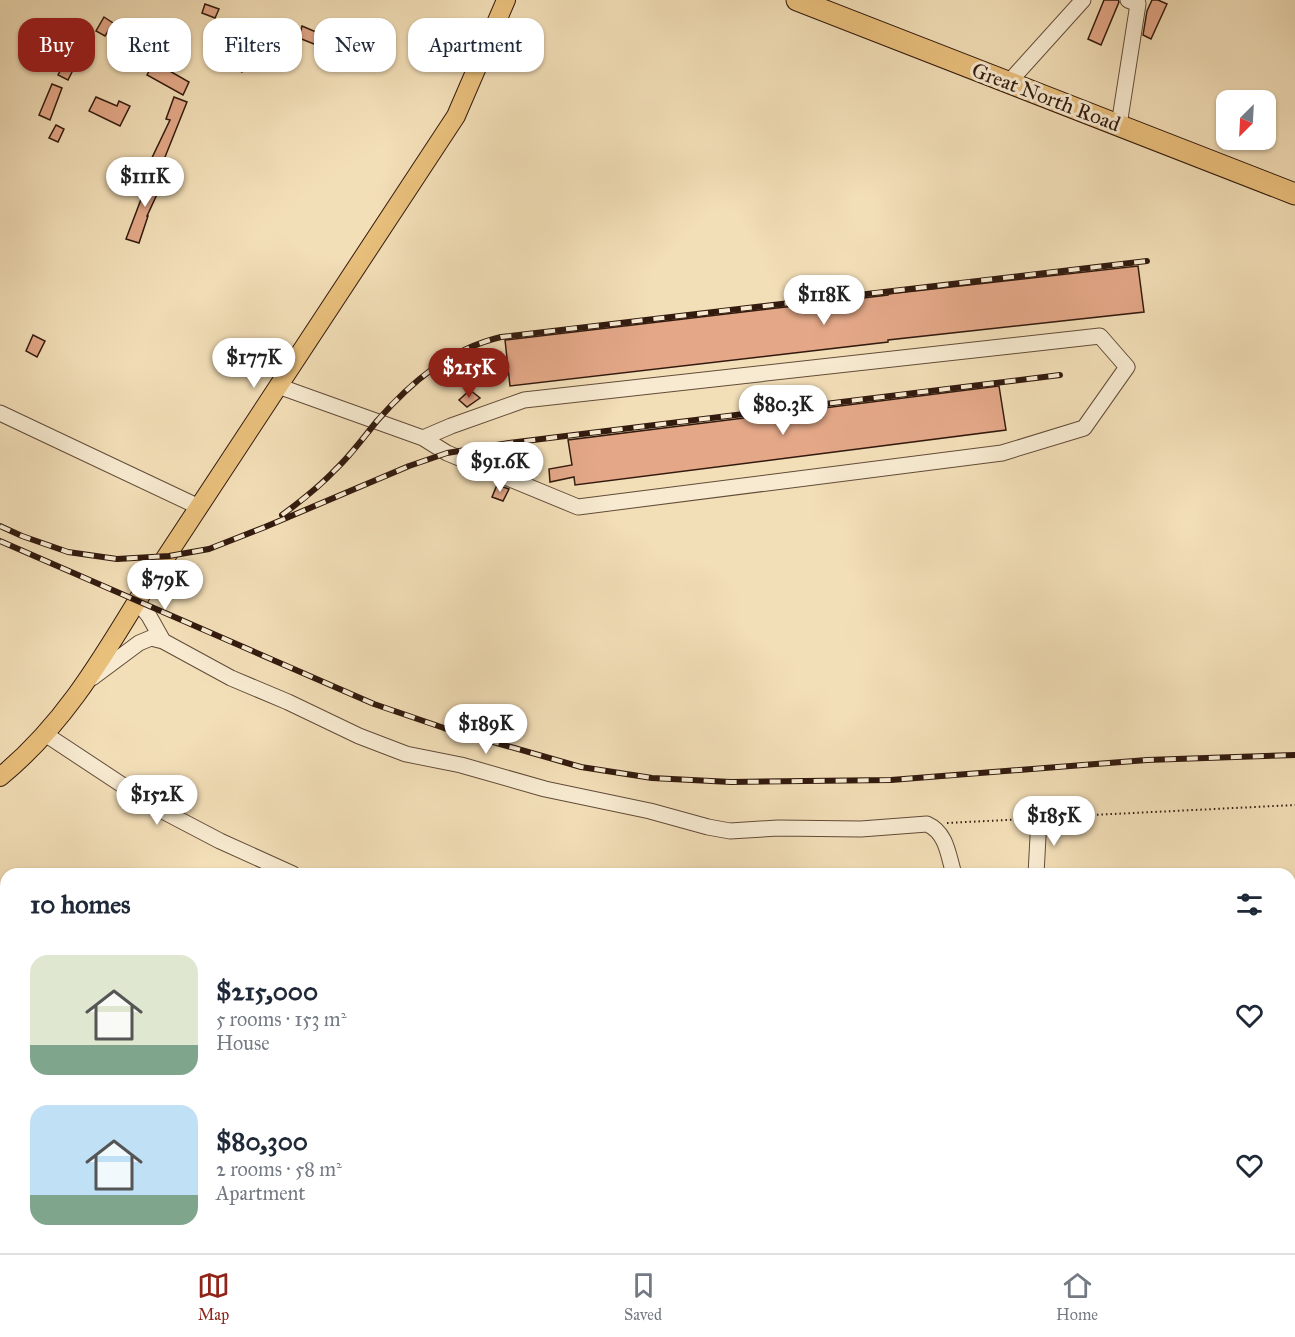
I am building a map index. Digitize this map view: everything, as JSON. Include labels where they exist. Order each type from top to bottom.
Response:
[{"type":"highway","name":"Great North Road","points":[[797,0],[1295,194]]},
{"type":"main road","points":[[0,777],[22,759],[45,734],[89,679],[137,602],[456,116],[506,0]]},
{"type":"street","points":[[1009,82],[1083,0]]},
{"type":"street","points":[[1119,125],[1138,4],[1128,0]]},
{"type":"street","points":[[278,386],[423,438],[447,453],[578,507],[1002,453],[1084,428],[1127,367],[1100,336],[524,400],[423,438]]},
{"type":"street","points":[[0,413],[199,507]]},
{"type":"street","points":[[137,602],[149,616],[164,641]]},
{"type":"street","points":[[89,679],[139,643],[151,639],[164,641],[231,678],[359,736],[406,754],[461,765],[545,789],[730,831],[778,828],[861,829],[927,824],[937,828],[942,836],[952,868]]},
{"type":"street","points":[[45,734],[157,808],[220,841],[280,868]]},
{"type":"street","points":[[1036,868],[1039,818]]},
{"type":"path","points":[[927,824],[1295,805]]},
{"type":"building","points":[[1104,0],[1118,0],[1119,2],[1101,45],[1088,39]]},
{"type":"building","points":[[1152,0],[1167,4],[1151,39],[1143,35],[1147,11]]},
{"type":"building","points":[[205,4],[219,9],[215,18],[202,13]]},
{"type":"building","points":[[104,17],[107,19],[105,36],[96,31]]},
{"type":"building","points":[[302,26],[314,31],[314,44],[302,39]]},
{"type":"building","points":[[60,72],[72,72],[68,80],[58,75]]},
{"type":"building","points":[[149,72],[172,72],[189,82],[183,95],[147,75]]},
{"type":"building","points":[[52,84],[62,88],[50,120],[39,115]]},
{"type":"building","points":[[96,97],[117,106],[119,101],[130,106],[120,126],[89,111]]},
{"type":"building","points":[[174,97],[187,102],[161,167],[150,162],[170,120],[166,119]]},
{"type":"building","points":[[56,125],[64,129],[58,142],[49,138]]},
{"type":"building","points":[[151,173],[164,179],[147,216],[139,243],[126,239]]},
{"type":"building","points":[[1138,266],[1144,312],[888,340],[888,342],[510,386],[505,340]]},
{"type":"building","points":[[33,335],[45,341],[37,357],[26,351]]},
{"type":"building","points":[[999,386],[1006,430],[575,485],[574,477],[550,482],[549,469],[572,465],[568,440]]},
{"type":"building","points":[[470,390],[480,398],[467,407],[459,400]]},
{"type":"building","points":[[497,485],[509,489],[503,501],[492,497]]},
{"type":"railway","points":[[282,515],[329,476],[377,421],[418,380],[448,359],[482,342],[501,337],[1147,261]]},
{"type":"railway","points":[[0,526],[68,552],[117,559],[169,556],[209,549],[409,466],[447,453],[509,443],[1060,375]]},
{"type":"railway","points":[[0,541],[374,704],[444,728],[581,767],[652,778],[731,782],[891,780],[1147,760],[1295,755]]}]
